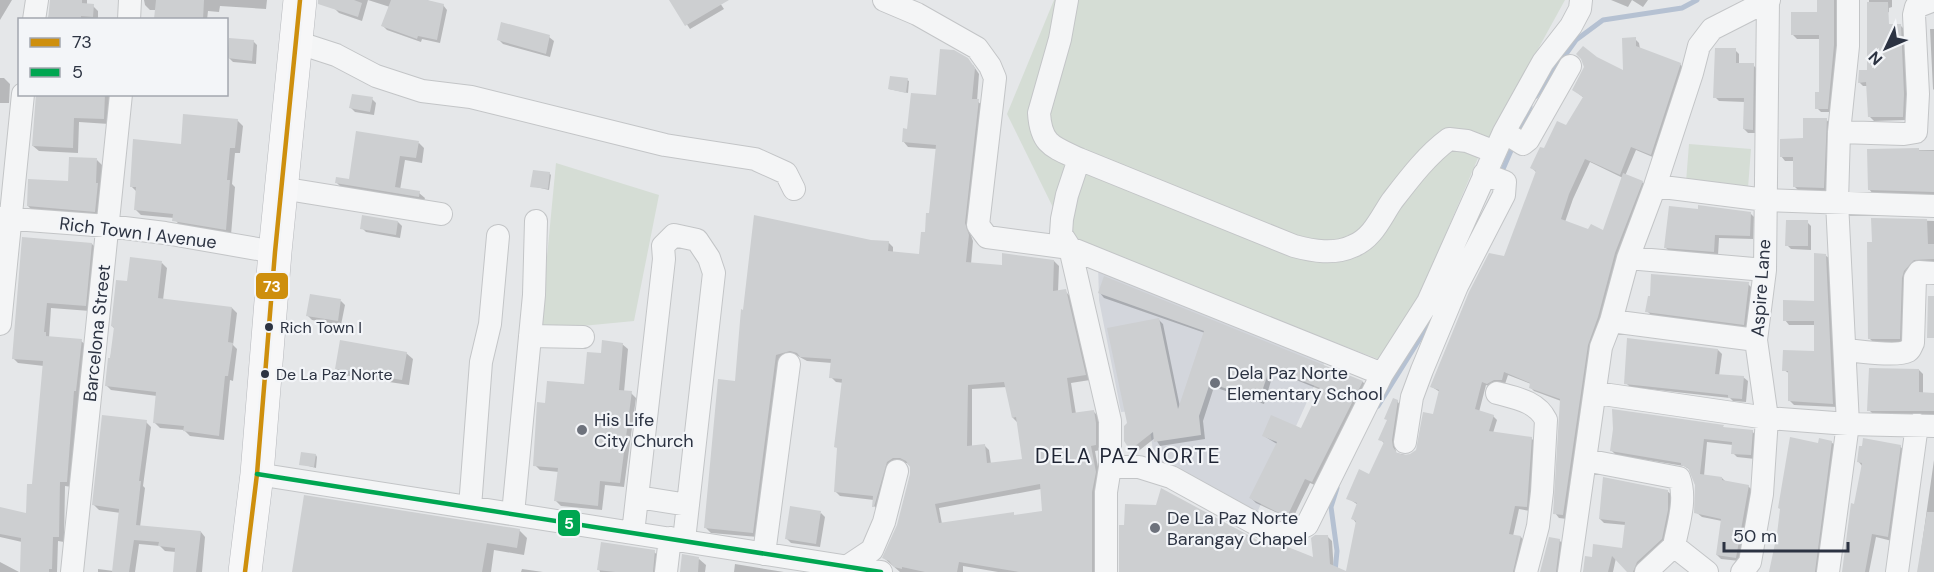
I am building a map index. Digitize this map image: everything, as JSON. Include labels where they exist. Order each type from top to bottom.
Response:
[{"type":"highway","points":[[245,572],[257,474],[275,252],[300,0]]},
{"type":"street","points":[[34,18],[37,0]]},
{"type":"street","points":[[129,18],[130,0]]},
{"type":"street","points":[[884,0],[969,43],[977,48],[990,66],[994,78],[978,225],[987,237],[1070,248],[1382,374]]},
{"type":"street","points":[[1067,0],[1040,113],[1043,135],[1049,145],[1078,159],[1294,246],[1334,252],[1354,246],[1370,234],[1392,201],[1434,150],[1449,139],[1506,140]]},
{"type":"street","points":[[1544,87],[1543,62],[1571,26],[1580,9],[1581,0]]},
{"type":"street","points":[[1569,572],[1601,347],[1611,321],[1628,258],[1655,186],[1699,46],[1712,29],[1768,0]]},
{"type":"street","name":"Aspire Lane","points":[[1742,572],[1750,562],[1762,494],[1767,418],[1756,340],[1765,270],[1768,0]]},
{"type":"street","points":[[1828,572],[1848,424],[1837,202],[1839,132],[1848,46],[1848,0]]},
{"type":"street","points":[[1839,132],[1904,134],[1916,132],[1918,94],[1914,15],[1916,7],[1934,0]]},
{"type":"street","points":[[296,42],[336,55],[376,76],[422,91],[471,97],[665,145],[755,159],[786,173],[794,189]]},
{"type":"street","points":[[1110,467],[1139,467],[1171,477],[1267,530],[1289,534],[1307,525],[1382,374],[1428,302],[1493,177],[1506,140],[1544,87],[1570,66]]},
{"type":"street","points":[[0,324],[9,125],[22,96]]},
{"type":"street","name":"Barcelona Street","points":[[72,572],[121,96]]},
{"type":"street","points":[[1078,159],[1067,195],[1061,234],[1070,248],[1110,422],[1110,467],[1106,492],[1107,572]]},
{"type":"street","points":[[1405,442],[1412,397],[1422,370],[1457,286],[1504,195],[1493,177]]},
{"type":"street","points":[[1655,186],[1766,200],[1934,206]]},
{"type":"street","points":[[281,188],[441,214]]},
{"type":"street","name":"Rich Town I Avenue","points":[[5,218],[165,233],[275,252]]},
{"type":"street","points":[[513,514],[534,295],[536,221]]},
{"type":"street","points":[[633,533],[664,259],[663,246],[674,235],[697,240],[709,258],[714,273],[688,505],[666,572]]},
{"type":"street","points":[[470,507],[481,362],[490,324],[498,236]]},
{"type":"street","points":[[1628,258],[1765,270]]},
{"type":"street","points":[[1845,350],[1892,353],[1906,352],[1910,349],[1913,343],[1915,278],[1919,272],[1934,273]]},
{"type":"street","points":[[1611,321],[1756,340]]},
{"type":"street","points":[[530,336],[583,337]]},
{"type":"street","points":[[764,554],[789,364]]},
{"type":"street","points":[[1497,393],[1532,404],[1542,411],[1546,420],[1538,526],[1526,572]]},
{"type":"street","points":[[1596,393],[1767,418],[1848,424],[1926,425],[1897,572]]},
{"type":"street","points":[[1585,460],[1679,478],[1682,487],[1682,503],[1674,546],[1646,572]]},
{"type":"street","points":[[848,569],[872,550],[884,522],[897,471]]},
{"type":"street","points":[[257,474],[677,539],[848,569],[881,572]]},
{"type":"street","points":[[638,497],[688,505]]},
{"type":"street","points":[[1674,546],[1707,572]]},
{"type":"shaded area","points":[[1054,0],[1565,0],[1478,158],[1418,299],[1378,359],[1069,240],[1007,114]]},
{"type":"shaded area","points":[[1689,144],[1751,149],[1748,188],[1686,182]]},
{"type":"shaded area","points":[[556,163],[659,195],[634,321],[540,330]]},
{"type":"shaded area","name":"Dela Paz Norte Elementary School","points":[[1098,263],[1328,355],[1256,515],[1155,464],[1147,410],[1121,412],[1099,300]]},
{"type":"building","points":[[50,0],[82,0],[82,3],[94,4],[93,17],[48,18]]},
{"type":"building","points":[[156,0],[204,0],[203,18],[154,18]]},
{"type":"building","points":[[318,0],[354,0],[362,3],[358,17],[318,4]]},
{"type":"building","points":[[391,0],[427,0],[444,4],[437,40],[418,36],[417,39],[381,26]]},
{"type":"building","points":[[669,0],[729,0],[685,26]]},
{"type":"building","points":[[1817,0],[1834,0],[1834,45],[1828,109],[1815,109],[1815,92],[1819,92],[1819,35],[1791,35],[1791,12],[1817,12]]},
{"type":"building","points":[[1867,2],[1888,2],[1889,24],[1901,24],[1903,117],[1868,117],[1866,82],[1858,83],[1859,70],[1867,70]]},
{"type":"building","points":[[501,22],[550,35],[546,54],[497,40]]},
{"type":"building","points":[[1636,37],[1636,46],[1681,63],[1651,155],[1631,147],[1620,175],[1585,159],[1569,194],[1561,219],[1588,229],[1591,224],[1603,230],[1623,173],[1643,181],[1615,253],[1588,345],[1563,515],[1553,514],[1560,399],[1529,388],[1530,383],[1504,372],[1502,380],[1494,380],[1487,384],[1482,382],[1475,409],[1494,415],[1489,431],[1532,437],[1527,507],[1515,506],[1509,534],[1521,536],[1513,572],[1119,572],[1119,525],[1124,525],[1125,504],[1156,505],[1161,488],[1261,542],[1288,547],[1313,557],[1311,538],[1315,535],[1328,535],[1330,564],[1346,571],[1356,521],[1351,519],[1357,503],[1346,499],[1359,469],[1369,474],[1384,442],[1378,440],[1393,398],[1398,400],[1393,447],[1397,453],[1404,455],[1416,450],[1423,412],[1433,414],[1439,390],[1430,387],[1469,292],[1489,253],[1504,256],[1536,171],[1530,168],[1540,147],[1544,148],[1557,121],[1566,125],[1583,97],[1572,90],[1584,67],[1576,54],[1583,46],[1597,57],[1623,70],[1622,38]]},
{"type":"building","points":[[229,38],[254,40],[252,61],[228,58]]},
{"type":"building","points":[[1715,48],[1736,48],[1736,63],[1754,63],[1753,130],[1743,129],[1744,98],[1713,98]]},
{"type":"building","points":[[940,49],[954,50],[968,58],[975,68],[972,99],[979,99],[965,223],[969,235],[966,262],[1002,265],[1002,253],[1054,260],[1053,291],[1066,289],[1086,375],[1067,378],[1072,413],[1094,410],[1096,423],[1096,445],[1091,446],[1096,472],[1092,492],[1092,572],[1019,572],[959,562],[957,572],[925,572],[894,567],[882,558],[897,525],[910,467],[900,458],[893,458],[887,462],[874,507],[872,507],[873,496],[834,492],[837,448],[834,447],[842,379],[829,378],[831,359],[800,357],[797,353],[790,351],[776,355],[753,533],[704,528],[718,379],[735,381],[741,309],[743,310],[754,215],[871,240],[889,241],[888,251],[919,254],[921,232],[925,232],[926,213],[929,213],[936,145],[902,142],[903,128],[907,129],[911,93],[936,95]],"holes":[[[1004,382],[1012,418],[1016,417],[1022,459],[987,463],[985,444],[967,446],[968,385]],[[1040,484],[1042,511],[1014,515],[1014,512],[939,523],[935,504]]]},
{"type":"building","points":[[890,76],[908,78],[906,93],[888,89]]},
{"type":"building","points":[[352,94],[373,97],[370,112],[349,108]]},
{"type":"building","points":[[36,96],[105,96],[104,119],[74,118],[73,148],[32,146]]},
{"type":"building","points":[[183,114],[238,119],[235,148],[230,148],[226,230],[172,221],[173,214],[134,210],[136,187],[130,187],[133,139],[181,144]]},
{"type":"building","points":[[1803,118],[1827,118],[1824,188],[1793,187],[1793,157],[1780,157],[1780,139],[1803,138]]},
{"type":"building","points":[[356,131],[419,141],[416,158],[400,156],[395,187],[420,191],[419,197],[335,183],[336,177],[349,179]]},
{"type":"building","points":[[1919,148],[1919,151],[1934,151],[1934,192],[1868,190],[1867,149]]},
{"type":"building","points":[[69,157],[97,158],[96,183],[98,183],[95,212],[27,206],[28,179],[68,181]]},
{"type":"building","points":[[533,170],[550,172],[548,189],[530,187]]},
{"type":"building","points":[[1698,205],[1751,212],[1750,236],[1715,235],[1714,252],[1664,248],[1669,206],[1698,209]]},
{"type":"building","points":[[362,215],[398,221],[396,235],[360,229]]},
{"type":"building","points":[[1871,218],[1927,219],[1928,244],[1934,244],[1934,259],[1914,260],[1904,271],[1900,339],[1868,339],[1867,242],[1872,242]]},
{"type":"building","points":[[1786,220],[1808,220],[1808,246],[1785,246]]},
{"type":"building","points":[[22,237],[92,243],[86,306],[47,303],[44,332],[46,336],[82,339],[76,391],[74,391],[67,482],[60,482],[59,537],[53,537],[52,569],[49,569],[49,572],[20,572],[21,538],[0,534],[0,507],[26,513],[27,484],[32,484],[43,361],[12,359]]},
{"type":"building","points":[[1814,253],[1826,254],[1833,404],[1788,401],[1788,371],[1782,371],[1783,350],[1814,351],[1814,321],[1783,321],[1783,300],[1814,301]]},
{"type":"building","points":[[130,257],[162,261],[158,298],[232,307],[228,342],[233,343],[228,376],[225,376],[219,436],[183,431],[184,426],[153,423],[156,392],[105,386],[114,327],[111,326],[116,280],[127,281]]},
{"type":"building","points":[[1651,274],[1749,282],[1744,325],[1645,312],[1648,296],[1650,296]]},
{"type":"building","points":[[1104,276],[1363,381],[1312,482],[1305,479],[1287,517],[1249,498],[1277,442],[1262,436],[1271,415],[1301,428],[1320,388],[1270,368],[1259,400],[1210,383],[1199,416],[1201,435],[1154,442],[1153,432],[1130,450],[1124,441],[1124,426],[1127,423],[1107,328],[1159,318],[1178,409],[1204,331],[1098,293]]},
{"type":"building","points":[[310,294],[341,299],[338,321],[306,316]]},
{"type":"building","points":[[1928,296],[1934,296],[1934,338],[1927,338]]},
{"type":"building","points":[[1627,338],[1718,349],[1715,374],[1744,376],[1742,399],[1728,398],[1728,395],[1624,384]]},
{"type":"building","points":[[340,340],[407,352],[402,380],[335,369]]},
{"type":"building","points":[[602,340],[623,343],[619,390],[632,391],[620,483],[600,481],[598,506],[554,501],[558,468],[533,466],[537,402],[545,403],[547,381],[584,384],[587,352],[601,353]]},
{"type":"building","points":[[1869,368],[1919,369],[1919,392],[1934,393],[1934,411],[1867,411]]},
{"type":"building","points":[[1612,409],[1753,430],[1751,455],[1731,454],[1732,442],[1704,439],[1700,474],[1722,477],[1722,480],[1749,485],[1736,558],[1716,555],[1721,519],[1694,513],[1695,485],[1688,468],[1681,463],[1610,451],[1613,429]]},
{"type":"building","points":[[102,415],[147,420],[136,525],[201,531],[196,572],[173,572],[175,548],[158,546],[159,542],[134,540],[129,572],[112,572],[119,509],[92,505]]},
{"type":"building","points":[[1790,437],[1818,443],[1819,438],[1832,441],[1815,572],[1769,572],[1777,534],[1780,509],[1778,508]]},
{"type":"building","points":[[1863,438],[1901,445],[1888,537],[1872,534],[1865,572],[1842,572],[1851,503],[1854,504],[1862,463],[1857,462],[1859,446],[1862,446]]},
{"type":"building","points":[[301,452],[316,454],[314,467],[299,465]]},
{"type":"building","points":[[1603,477],[1668,490],[1668,510],[1662,539],[1637,562],[1633,572],[1627,572],[1612,556],[1608,572],[1583,572],[1585,556],[1592,557],[1593,544],[1622,548],[1625,522],[1599,519]]},
{"type":"building","points":[[304,495],[520,529],[517,548],[487,543],[482,572],[292,572]]},
{"type":"building","points":[[790,506],[821,511],[816,544],[785,539]]},
{"type":"building","points":[[1927,512],[1934,512],[1934,572],[1917,572]]},
{"type":"building","points":[[1549,537],[1560,539],[1556,572],[1540,572]]},
{"type":"building","points":[[601,542],[655,550],[653,572],[597,570]]},
{"type":"building","points":[[682,554],[699,557],[698,572],[680,572]]},
{"type":"waterway","points":[[1536,96],[1576,40],[1603,20],[1682,8],[1697,0]]},
{"type":"waterway","points":[[1518,134],[1530,107]]},
{"type":"waterway","points":[[1500,176],[1513,146]]},
{"type":"waterway","points":[[1378,406],[1432,319]]},
{"type":"waterway","points":[[1335,572],[1337,551],[1331,507],[1337,488]]},
{"type":"transit line","name":"73","points":[[245,572],[257,474],[275,252],[300,0]]},
{"type":"transit line","name":"5","points":[[257,474],[881,572]]},
{"type":"place","name":"Rich Town I","points":[[269,327]]},
{"type":"place","name":"De La Paz Norte","points":[[265,374]]},
{"type":"place","name":"Dela Paz Norte Elementary School","points":[[1215,383]]},
{"type":"place","name":"His Life City Church","points":[[582,430]]},
{"type":"place","name":"De La Paz Norte Barangay Chapel","points":[[1155,528]]},
{"type":"district","name":"DELA PAZ NORTE","points":[[1128,456]]}]
